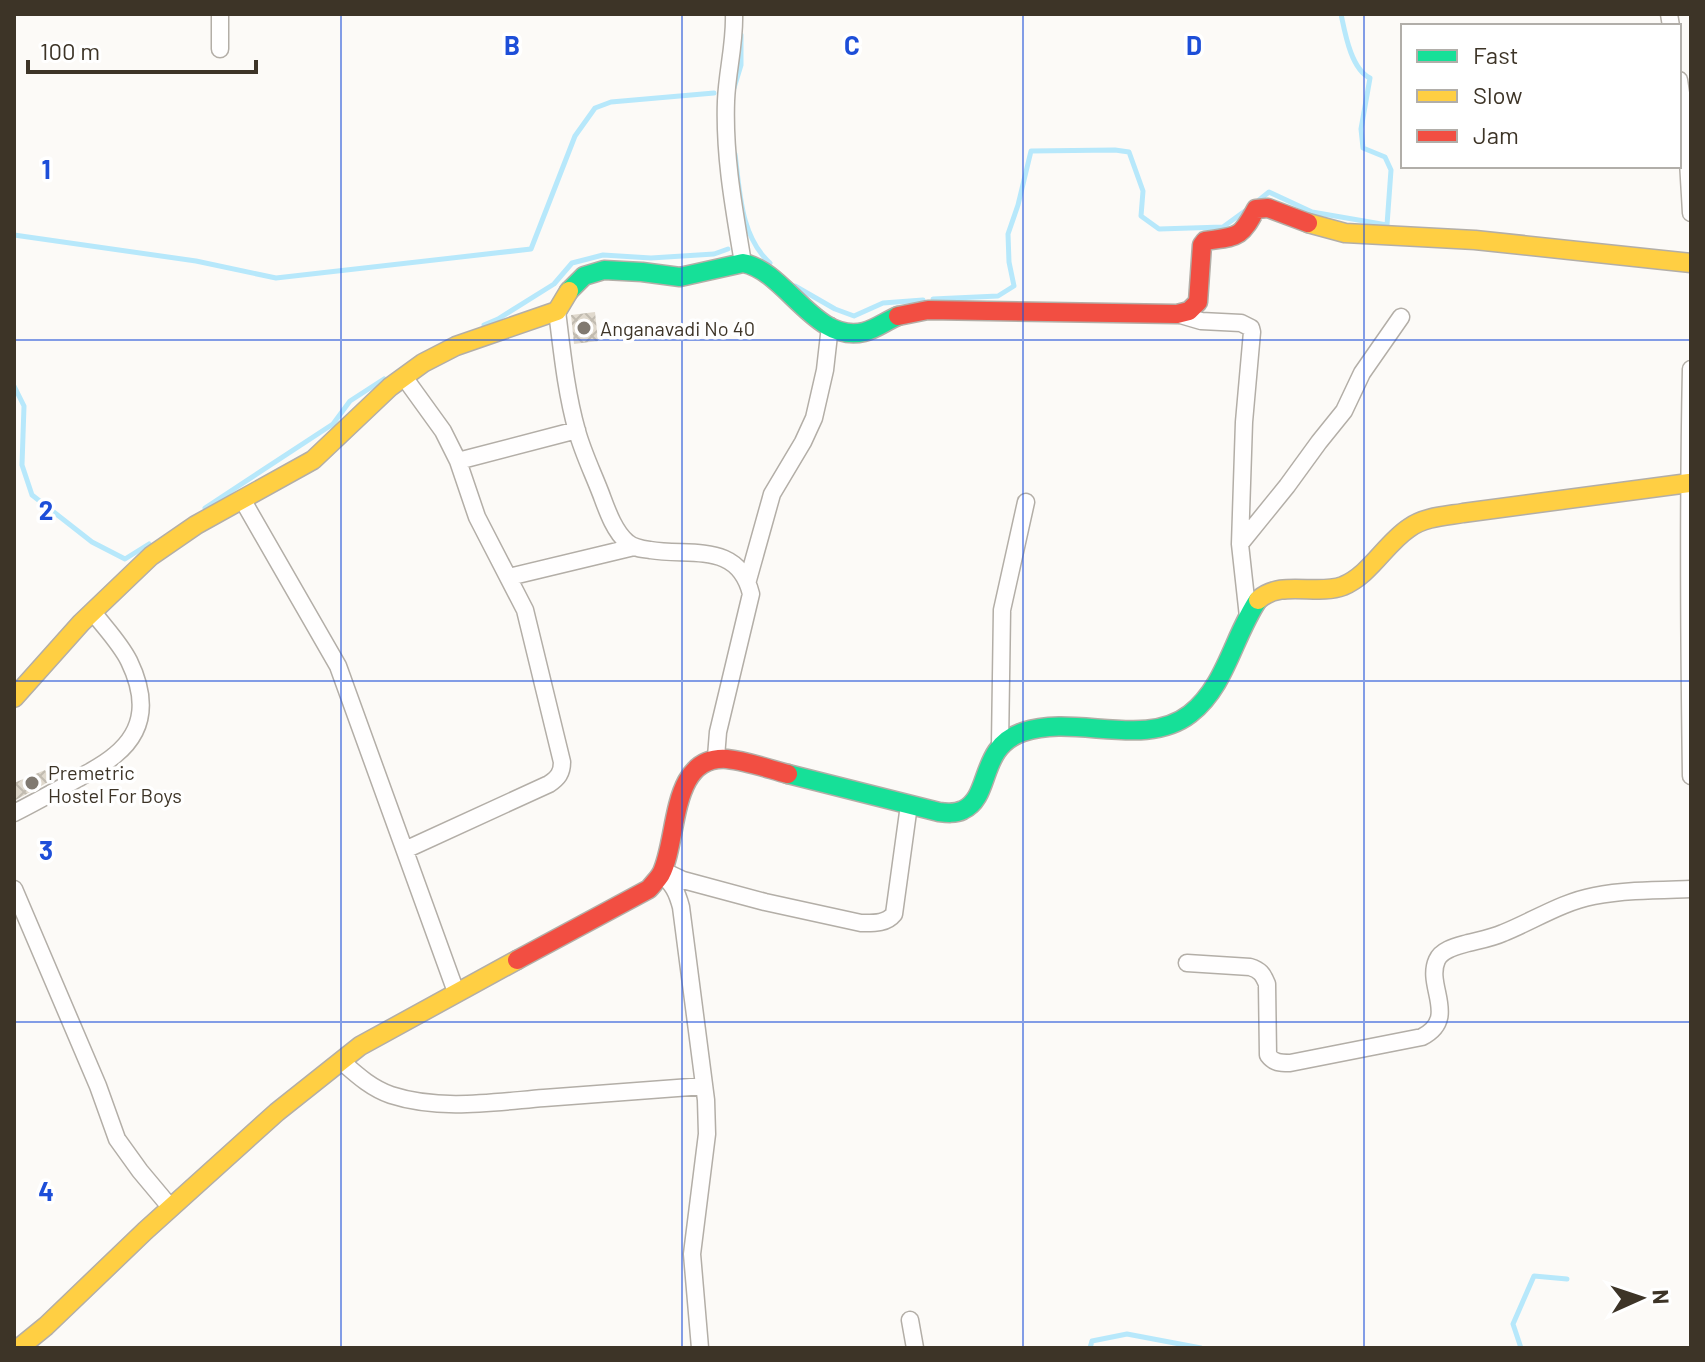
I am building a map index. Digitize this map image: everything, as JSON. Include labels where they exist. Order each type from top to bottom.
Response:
[{"type":"street","points":[[220,14],[220,49]]},
{"type":"street","points":[[734,14],[734,43],[726,102],[727,130],[730,188],[743,263]]},
{"type":"street","points":[[1681,93],[1691,213]]},
{"type":"street","points":[[716,757],[718,732],[751,594],[748,580],[735,564],[713,555],[634,547],[620,534],[607,510],[577,430],[557,311],[570,289],[584,276],[604,270],[680,277],[743,263],[754,264],[830,326],[848,333],[865,333],[907,313],[928,310],[1177,314],[1189,311],[1198,302],[1202,245],[1205,241],[1237,236],[1245,229],[1253,212],[1261,207],[1345,233],[1475,240],[1691,263]]},
{"type":"street","points":[[14,698],[81,623],[151,556],[196,525],[313,460],[390,387],[423,363],[456,346],[557,311]]},
{"type":"street","points":[[1177,314],[1201,321],[1241,323],[1251,328],[1252,332],[1244,422],[1240,544],[1248,617]]},
{"type":"street","points":[[1240,544],[1344,411],[1362,373],[1401,317]]},
{"type":"street","points":[[748,580],[772,494],[814,418],[825,370],[830,326]]},
{"type":"street","points":[[1691,369],[1691,776]]},
{"type":"street","points":[[404,377],[443,431],[458,461],[477,517],[525,610],[562,762],[562,770],[556,780],[549,784],[405,850]]},
{"type":"street","points":[[458,461],[577,430]]},
{"type":"street","points":[[19,1348],[277,1112],[360,1046],[647,891],[661,872],[683,789],[708,760],[716,757],[949,814],[969,807],[980,791],[991,757],[1000,745],[1028,729],[1050,726],[1160,728],[1187,717],[1210,694],[1248,617],[1262,596],[1346,584],[1408,528],[1426,520],[1463,513],[1689,483]]},
{"type":"street","points":[[242,499],[338,666],[456,992]]},
{"type":"street","points":[[1000,745],[1002,610],[1026,502]]},
{"type":"street","points":[[509,577],[634,547]]},
{"type":"street","points":[[14,813],[113,758],[128,743],[138,726],[141,703],[130,662],[93,612]]},
{"type":"street","points":[[661,872],[765,902],[861,923],[875,923],[894,914],[909,805]]},
{"type":"street","points":[[661,872],[673,884],[681,907],[704,1086],[707,1134],[692,1254],[700,1348]]},
{"type":"street","points":[[14,889],[98,1086],[117,1139],[171,1208]]},
{"type":"street","points":[[1187,963],[1258,970],[1267,984],[1268,1055],[1280,1063],[1290,1063],[1422,1037],[1431,1032],[1437,1026],[1439,1008],[1436,964],[1438,957],[1454,947],[1501,935],[1564,905],[1592,896],[1691,889]]},
{"type":"street","points":[[341,1061],[366,1084],[391,1095],[445,1104],[704,1086]]},
{"type":"street","points":[[910,1320],[915,1348]]},
{"type":"building","name":"Anganavadi No 40","points":[[595,312],[598,341],[574,344],[571,315]]},
{"type":"building","name":"Premetric Hostel For Boys","points":[[45,770],[50,781],[14,801],[14,783]]},
{"type":"waterway","points":[[1259,200],[1269,192],[1312,212],[1387,225],[1391,170],[1385,157],[1363,148],[1361,129],[1370,78],[1354,59],[1341,14]]},
{"type":"waterway","points":[[734,88],[741,65],[741,35]]},
{"type":"waterway","points":[[14,235],[196,261],[276,278],[531,249],[575,136],[595,108],[611,102],[714,93]]},
{"type":"waterway","points":[[933,299],[998,296],[1014,286],[1008,234],[1031,151],[1129,152],[1143,191],[1141,216],[1159,229],[1223,227],[1245,211]]},
{"type":"waterway","points":[[735,154],[747,226],[760,252],[770,263]]},
{"type":"waterway","points":[[484,325],[554,284],[572,263],[603,255],[651,258],[714,254],[728,249]]},
{"type":"waterway","points":[[795,286],[854,316],[883,303],[923,300]]},
{"type":"waterway","points":[[205,508],[333,424],[350,401],[384,379]]},
{"type":"waterway","points":[[14,386],[24,406],[22,465],[32,495],[92,542],[125,559],[149,544]]},
{"type":"waterway","points":[[1521,1348],[1513,1324],[1534,1276],[1567,1279]]},
{"type":"waterway","points":[[1090,1348],[1092,1341],[1127,1334],[1201,1348]]},
{"type":"traffic: fast","points":[[569,291],[584,276],[604,270],[680,277],[743,263],[773,279],[816,318],[846,333],[864,332],[898,316]]},
{"type":"traffic: fast","points":[[788,774],[939,812],[960,811],[972,804],[999,749],[1023,732],[1043,727],[1152,729],[1172,724],[1190,714],[1202,703],[1221,675],[1258,600]]},
{"type":"traffic: slow","points":[[1308,223],[1345,233],[1475,240],[1691,263]]},
{"type":"traffic: slow","points":[[14,698],[81,623],[151,556],[196,525],[313,460],[390,387],[423,363],[456,346],[557,311],[569,291]]},
{"type":"traffic: slow","points":[[1258,600],[1277,590],[1343,586],[1361,575],[1400,535],[1428,519],[1689,483]]},
{"type":"traffic: slow","points":[[19,1348],[277,1112],[360,1046],[517,960]]},
{"type":"traffic: jam","points":[[898,316],[928,310],[1177,314],[1189,311],[1198,302],[1202,245],[1205,241],[1242,231],[1256,209],[1268,208],[1308,223]]},
{"type":"traffic: jam","points":[[517,960],[649,889],[661,874],[667,859],[685,784],[695,770],[708,761],[727,759],[788,774]]},
{"type":"place","name":"Anganavadi No 40","points":[[584,328]]},
{"type":"place","name":"Premetric Hostel For Boys","points":[[32,783]]}]
